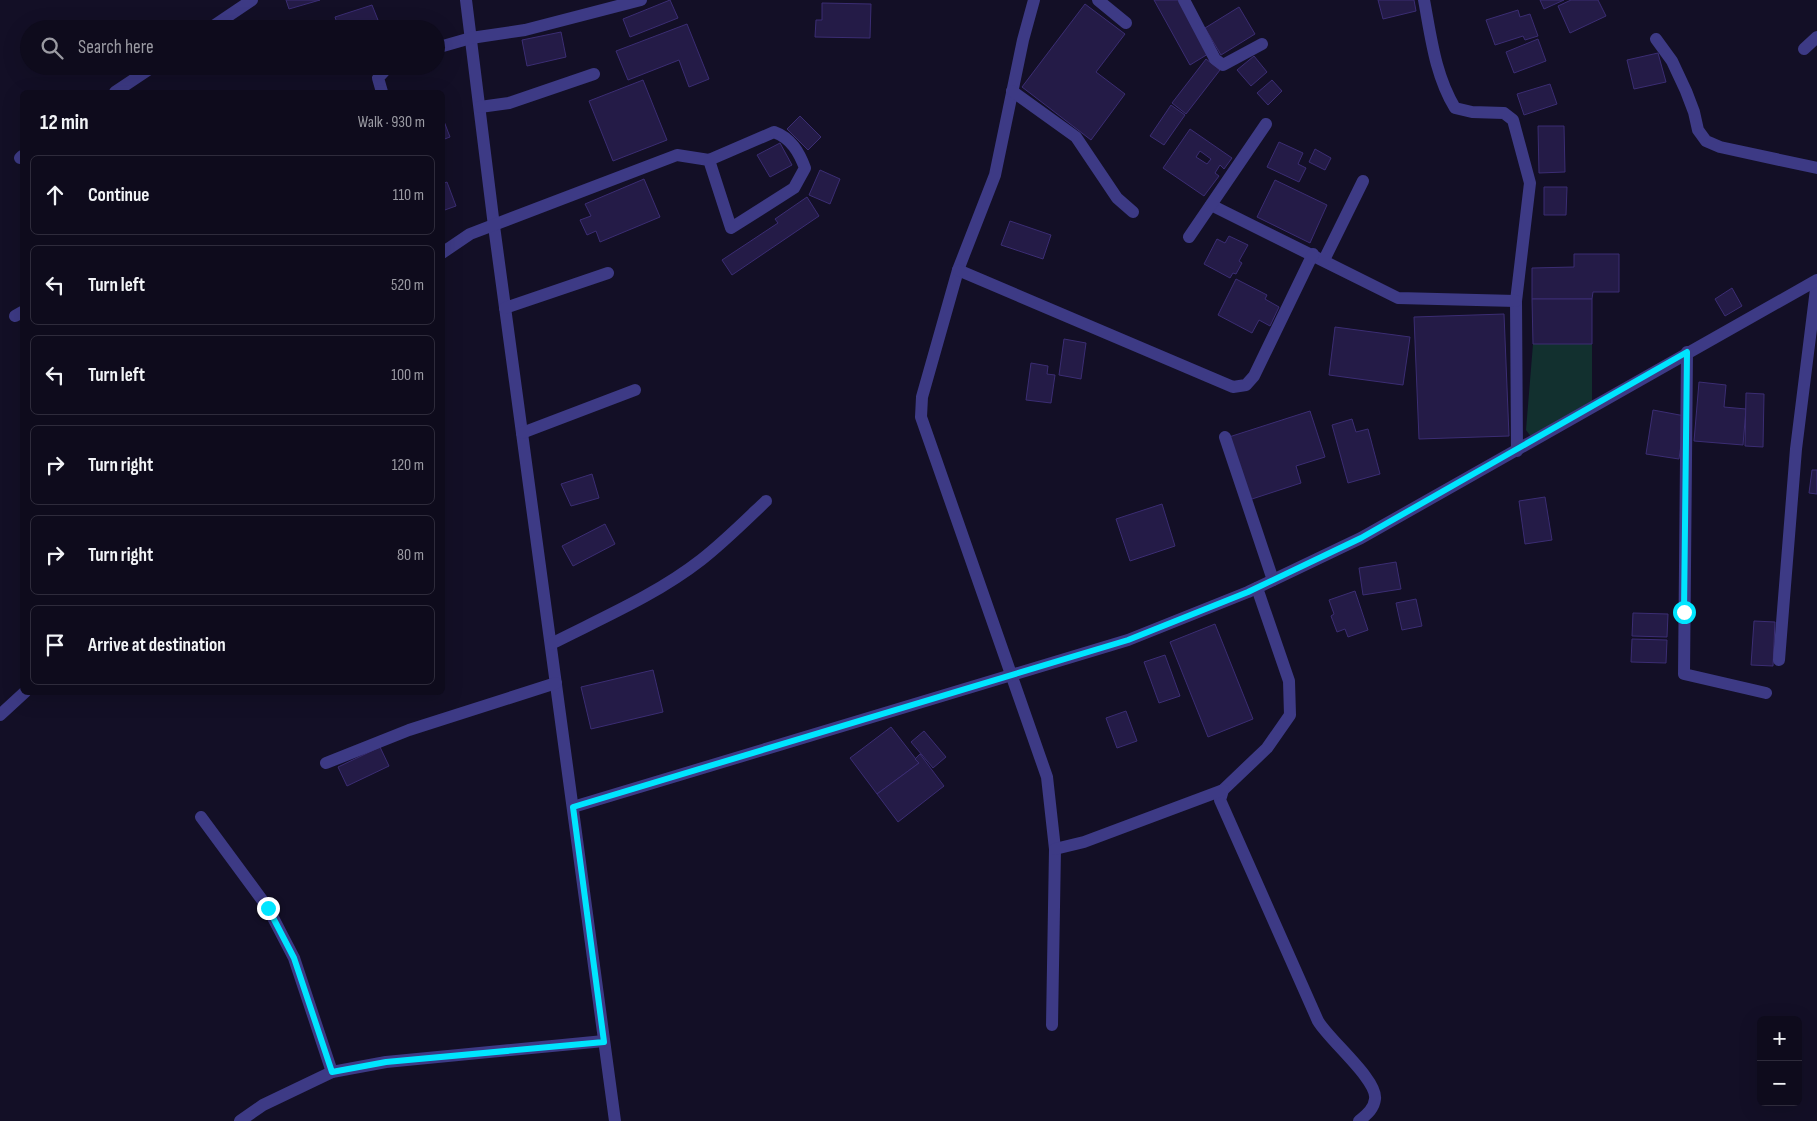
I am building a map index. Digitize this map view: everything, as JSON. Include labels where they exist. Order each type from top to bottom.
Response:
[{"type":"street","points":[[222,20],[252,0]]},
{"type":"street","points":[[466,0],[494,226],[615,1121]]},
{"type":"street","points":[[445,45],[471,38],[525,30],[641,0]]},
{"type":"street","points":[[1034,0],[1023,40],[995,175],[958,270],[922,397],[921,417],[1047,777],[1055,848],[1052,1026]]},
{"type":"street","points":[[1098,0],[1126,23]]},
{"type":"street","points":[[1184,0],[1215,59],[1223,65],[1262,44]]},
{"type":"street","points":[[1424,0],[1439,74],[1455,108],[1472,112],[1504,113],[1513,120],[1530,183],[1516,302],[1517,452]]},
{"type":"street","points":[[1804,49],[1817,37]]},
{"type":"street","points":[[1656,38],[1672,62],[1694,112],[1698,130],[1706,141],[1720,147],[1817,168]]},
{"type":"street","points":[[480,107],[508,103],[594,74]]},
{"type":"street","points":[[118,90],[140,75]]},
{"type":"street","points":[[381,75],[378,78],[381,90]]},
{"type":"street","points":[[1012,91],[1076,137],[1117,198],[1133,212]]},
{"type":"street","points":[[1189,237],[1266,124]]},
{"type":"street","points":[[445,251],[470,234],[677,155],[709,160],[774,132],[785,136],[800,154],[806,168],[794,188],[731,228],[709,160]]},
{"type":"street","points":[[958,270],[1233,387],[1246,386],[1254,376],[1319,257],[1364,181]]},
{"type":"street","points":[[1211,205],[1319,257],[1398,298],[1516,302]]},
{"type":"street","points":[[505,308],[608,273]]},
{"type":"street","points":[[573,807],[1128,640],[1257,588],[1361,538],[1517,452],[1687,352],[1817,281]]},
{"type":"street","points":[[1779,660],[1796,449],[1817,281]]},
{"type":"street","points":[[1687,352],[1684,674],[1766,693]]},
{"type":"street","points":[[522,433],[635,390]]},
{"type":"street","points":[[1225,437],[1273,580]]},
{"type":"street","points":[[551,644],[656,590],[700,561],[733,534],[766,501]]},
{"type":"street","points":[[1055,848],[1084,842],[1223,790],[1266,748],[1290,715],[1289,681],[1257,588]]},
{"type":"street","points":[[326,762],[409,730],[556,683]]},
{"type":"street","points":[[0,715],[22,695]]},
{"type":"street","points":[[1223,790],[1220,800],[1318,1021],[1325,1034],[1367,1078],[1374,1089],[1376,1098],[1372,1108],[1359,1121]]},
{"type":"street","points":[[201,817],[268,908],[294,958],[332,1072]]},
{"type":"street","points":[[240,1121],[263,1104],[332,1072],[386,1062],[604,1042]]},
{"type":"green space","points":[[1533,344],[1592,344],[1592,402],[1532,438],[1526,430]]},
{"type":"building","points":[[286,0],[320,0],[289,9]]},
{"type":"building","points":[[670,0],[678,18],[630,37],[623,19]]},
{"type":"building","points":[[1154,0],[1179,0],[1208,54],[1190,65]]},
{"type":"building","points":[[1378,0],[1414,0],[1416,11],[1383,19]]},
{"type":"building","points":[[1540,0],[1564,0],[1544,9]]},
{"type":"building","points":[[1571,0],[1598,0],[1606,16],[1570,33],[1558,6]]},
{"type":"building","points":[[822,3],[871,4],[870,38],[815,37],[816,20],[822,20]]},
{"type":"building","points":[[1085,4],[1125,34],[1096,72],[1125,94],[1091,140],[1022,87]]},
{"type":"building","points":[[372,5],[378,20],[336,20],[335,17]]},
{"type":"building","points":[[1239,7],[1255,34],[1221,55],[1205,28]]},
{"type":"building","points":[[1518,10],[1520,17],[1530,14],[1538,36],[1525,40],[1523,36],[1495,45],[1486,20]]},
{"type":"building","points":[[687,24],[709,79],[689,87],[679,60],[628,80],[616,51]]},
{"type":"building","points":[[561,32],[566,57],[527,66],[522,40]]},
{"type":"building","points":[[1538,39],[1546,61],[1514,73],[1506,52]]},
{"type":"building","points":[[1658,53],[1666,82],[1634,89],[1627,60]]},
{"type":"building","points":[[1254,56],[1267,72],[1251,86],[1237,70]]},
{"type":"building","points":[[1206,59],[1220,70],[1186,114],[1172,103]]},
{"type":"building","points":[[643,80],[667,140],[613,161],[589,101]]},
{"type":"building","points":[[1272,80],[1282,91],[1268,105],[1257,93]]},
{"type":"building","points":[[1550,84],[1557,104],[1524,115],[1517,94]]},
{"type":"building","points":[[1171,105],[1185,115],[1164,145],[1150,136]]},
{"type":"building","points":[[800,116],[821,137],[808,150],[787,129]]},
{"type":"building","points":[[445,124],[450,137],[445,139]]},
{"type":"building","points":[[1538,126],[1564,126],[1565,172],[1539,173]]},
{"type":"building","points":[[1190,129],[1232,158],[1224,169],[1220,165],[1215,173],[1219,176],[1204,196],[1163,168]],"holes":[[[1200,151],[1211,159],[1207,164],[1196,157]]]},
{"type":"building","points":[[1279,142],[1303,153],[1298,164],[1306,168],[1299,182],[1267,167]]},
{"type":"building","points":[[780,143],[792,165],[770,177],[757,155]]},
{"type":"building","points":[[1315,149],[1331,158],[1325,170],[1309,162]]},
{"type":"building","points":[[820,170],[840,179],[830,204],[809,195]]},
{"type":"building","points":[[644,179],[660,217],[600,242],[596,231],[587,235],[580,220],[591,216],[585,204]]},
{"type":"building","points":[[1275,180],[1327,205],[1310,243],[1257,217]]},
{"type":"building","points":[[447,182],[456,206],[445,210],[445,183]]},
{"type":"building","points":[[1544,187],[1567,187],[1566,215],[1544,215]]},
{"type":"building","points":[[807,197],[819,216],[732,275],[722,260],[778,223],[775,219]]},
{"type":"building","points":[[1010,221],[1051,235],[1043,259],[1001,245]]},
{"type":"building","points":[[1229,236],[1248,245],[1239,261],[1242,263],[1236,274],[1233,273],[1230,278],[1204,264],[1217,239],[1225,243]]},
{"type":"building","points":[[1574,254],[1619,254],[1619,292],[1593,292],[1592,299],[1532,299],[1532,268],[1574,267]]},
{"type":"building","points":[[1236,279],[1267,295],[1265,299],[1279,307],[1270,326],[1259,320],[1252,333],[1218,315]]},
{"type":"building","points":[[1732,288],[1742,306],[1725,316],[1715,299]]},
{"type":"building","points":[[1532,299],[1592,299],[1592,344],[1533,344]]},
{"type":"building","points":[[1504,314],[1509,436],[1419,439],[1414,317]]},
{"type":"building","points":[[1335,327],[1410,337],[1403,385],[1329,375]]},
{"type":"building","points":[[1064,339],[1086,343],[1081,379],[1059,375]]},
{"type":"building","points":[[1031,363],[1048,366],[1047,374],[1055,375],[1051,403],[1026,400]]},
{"type":"building","points":[[1699,382],[1726,385],[1724,407],[1746,409],[1743,445],[1694,441]]},
{"type":"building","points":[[1746,393],[1764,394],[1763,447],[1745,446]]},
{"type":"building","points":[[1653,410],[1685,416],[1679,459],[1646,454]]},
{"type":"building","points":[[1310,411],[1325,457],[1296,466],[1301,483],[1249,500],[1229,437]]},
{"type":"building","points":[[1352,419],[1356,432],[1368,429],[1380,474],[1348,483],[1332,425]]},
{"type":"building","points":[[1812,470],[1817,470],[1817,494],[1809,493]]},
{"type":"building","points":[[592,474],[599,498],[571,506],[561,484]]},
{"type":"building","points":[[1545,497],[1552,540],[1525,544],[1519,501]]},
{"type":"building","points":[[1162,504],[1175,546],[1130,561],[1116,519]]},
{"type":"building","points":[[605,524],[615,544],[573,566],[562,546]]},
{"type":"building","points":[[1396,562],[1401,589],[1363,595],[1359,568]]},
{"type":"building","points":[[1355,591],[1368,630],[1348,637],[1345,629],[1337,632],[1331,616],[1334,614],[1329,600]]},
{"type":"building","points":[[1416,599],[1422,626],[1402,630],[1396,603]]},
{"type":"building","points":[[1633,613],[1668,614],[1667,637],[1632,636]]},
{"type":"building","points":[[1754,621],[1775,622],[1773,666],[1751,665]]},
{"type":"building","points":[[1215,624],[1253,719],[1208,737],[1170,642]]},
{"type":"building","points":[[1632,639],[1667,640],[1666,663],[1631,662]]},
{"type":"building","points":[[1165,655],[1180,696],[1159,703],[1144,662]]},
{"type":"building","points":[[653,670],[663,712],[591,729],[581,687]]},
{"type":"building","points":[[1126,711],[1137,741],[1117,748],[1106,718]]},
{"type":"building","points":[[891,727],[919,763],[877,794],[850,758]]},
{"type":"building","points":[[924,731],[946,757],[933,768],[911,742]]},
{"type":"building","points":[[380,747],[389,766],[347,786],[338,767]]},
{"type":"building","points":[[920,754],[944,786],[898,822],[877,794],[919,763],[915,759]]},
{"type":"route","points":[[268,908],[294,958],[332,1072],[386,1062],[604,1042],[573,807],[1128,640],[1248,592],[1361,538],[1517,452],[1687,352],[1684,612]]}]
